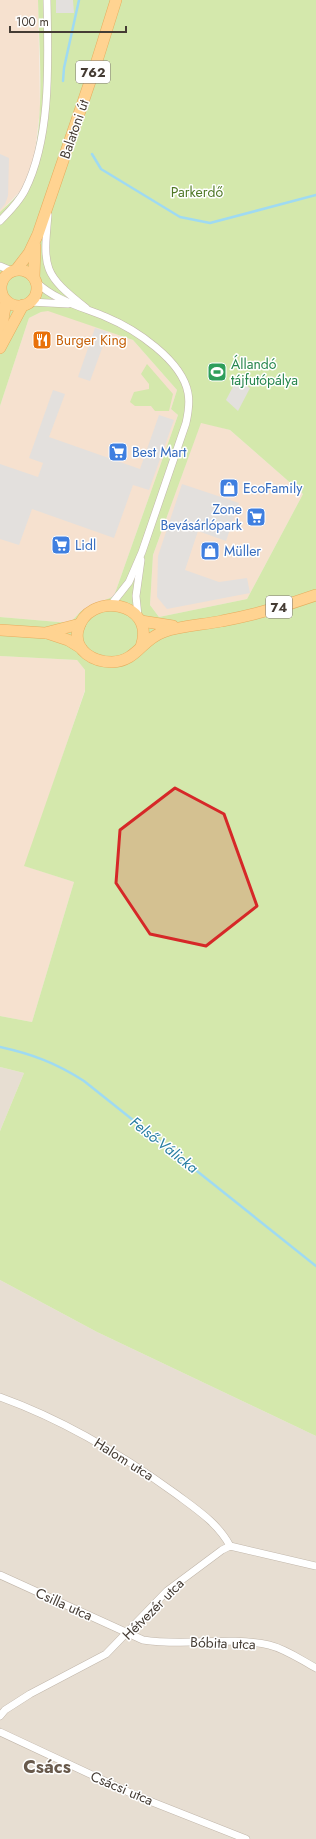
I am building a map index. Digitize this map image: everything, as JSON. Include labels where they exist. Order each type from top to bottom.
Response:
[{"type":"main road","name":"Balatoni út","points":[[0,339],[6,300],[1,289],[1,284],[6,276],[14,271],[29,253],[38,234],[116,0]]},
{"type":"main road","name":"Balatoni út","points":[[0,348],[27,304],[36,293],[34,258],[38,234]]},
{"type":"main road","points":[[14,271],[25,271],[35,280]]},
{"type":"main road","points":[[6,300],[13,305],[27,304]]},
{"type":"main road","name":"74","points":[[0,630],[45,633],[68,640],[81,648],[86,654],[95,660],[112,662],[132,657],[153,637],[162,632],[180,627],[224,621],[274,609],[316,596]]},
{"type":"main road","name":"74","points":[[45,633],[80,624],[89,612],[101,607],[110,606],[121,607],[133,611],[139,618],[180,627]]},
{"type":"main road","points":[[139,618],[144,631],[141,647]]},
{"type":"main road","points":[[80,624],[77,637],[81,648]]},
{"type":"street","points":[[0,221],[11,210],[24,192],[39,145],[46,97],[47,0]]},
{"type":"street","points":[[49,202],[45,247],[49,271],[58,285],[91,311]]},
{"type":"street","points":[[0,266],[14,271]]},
{"type":"street","points":[[35,280],[44,290],[71,304],[91,311],[132,330],[174,365],[187,386],[189,407],[186,423],[142,552],[123,592],[110,606]]},
{"type":"street","points":[[27,304],[71,304]]},
{"type":"street","points":[[139,618],[136,600],[142,552]]},
{"type":"street","name":"Halom utca","points":[[0,1397],[49,1416],[119,1454],[196,1509],[218,1527],[230,1546]]},
{"type":"street","points":[[230,1546],[316,1566]]},
{"type":"street","name":"Hétvezér utca","points":[[0,1716],[5,1710],[30,1694],[106,1654],[177,1582],[230,1546]]},
{"type":"street","name":"Csilla utca","points":[[0,1575],[128,1632]]},
{"type":"street","name":"Bóbita utca","points":[[128,1632],[143,1640],[157,1643],[226,1641],[270,1646],[316,1668]]},
{"type":"street","name":"Csácsi utca","points":[[1,1735],[137,1796],[246,1839]]},
{"type":"highlighted area","points":[[175,788],[224,814],[257,906],[206,946],[150,934],[116,883],[120,830]]},
{"type":"shaded area","points":[[0,0],[38,0],[40,109],[34,160],[23,188],[0,212]]},
{"type":"shaded area","points":[[56,0],[73,0],[74,13],[56,13]]},
{"type":"shaded area","points":[[0,154],[9,158],[8,196],[5,204],[0,210]]},
{"type":"shaded area","points":[[48,310],[133,340],[177,390],[171,409],[178,415],[114,596],[81,611],[70,623],[0,617],[0,406],[29,318]]},
{"type":"shaded area","points":[[95,328],[108,332],[90,381],[78,377]]},
{"type":"shaded area","points":[[236,381],[250,388],[238,411],[226,400]]},
{"type":"shaded area","points":[[53,390],[65,394],[49,437],[140,469],[159,415],[174,420],[149,490],[133,485],[114,538],[32,509],[19,545],[0,539],[0,464],[38,477],[43,463],[29,458]]},
{"type":"shaded area","points":[[201,422],[230,430],[303,494],[247,599],[159,617],[150,605],[153,555]]},
{"type":"shaded area","points":[[182,484],[239,503],[226,541],[198,531],[185,570],[219,582],[247,578],[250,593],[167,609],[157,597],[158,556]]},
{"type":"shaded area","points":[[0,656],[77,660],[85,670],[85,690],[25,866],[74,882],[32,1022],[0,1016]]},
{"type":"shaded area","points":[[0,1067],[24,1073],[0,1131]]},
{"type":"shaded area","points":[[0,1280],[97,1332],[316,1436],[316,1839],[0,1839]]},
{"type":"green space","name":"Parkerdő","points":[[38,0],[316,0],[316,1436],[97,1332],[0,1280],[0,1131],[24,1073],[0,1067],[0,1016],[32,1022],[74,882],[24,866],[85,691],[85,670],[77,660],[0,656],[0,617],[70,623],[81,611],[114,596],[178,415],[171,409],[177,390],[133,340],[48,311],[41,312],[29,318],[0,406],[0,212],[23,188],[31,169],[36,147],[40,96]],"holes":[[[201,423],[230,430],[303,494],[247,599],[159,617],[150,605],[153,555]]]},
{"type":"green space","points":[[147,364],[173,394],[169,411],[155,411],[151,406],[135,406],[130,402],[134,392],[149,389],[149,384],[141,374]]},
{"type":"waterway","points":[[63,81],[64,68],[79,0]]},
{"type":"waterway","points":[[92,154],[101,169],[180,217],[210,223],[316,195]]},
{"type":"waterway","name":"Felső-Válicka","points":[[0,1047],[44,1060],[64,1069],[84,1081],[316,1266]]},
{"type":"place","name":"Burger King","points":[[42,340]]},
{"type":"place","name":"Állandó tájfutópálya","points":[[217,372]]},
{"type":"place","name":"Best Mart","points":[[118,452]]},
{"type":"place","name":"EcoFamily","points":[[229,488]]},
{"type":"place","name":"Zone Bevásárlópark","points":[[256,517]]},
{"type":"place","name":"Lidl","points":[[61,545]]},
{"type":"place","name":"Müller","points":[[210,551]]},
{"type":"district","name":"Csács","points":[[47,1767]]}]
